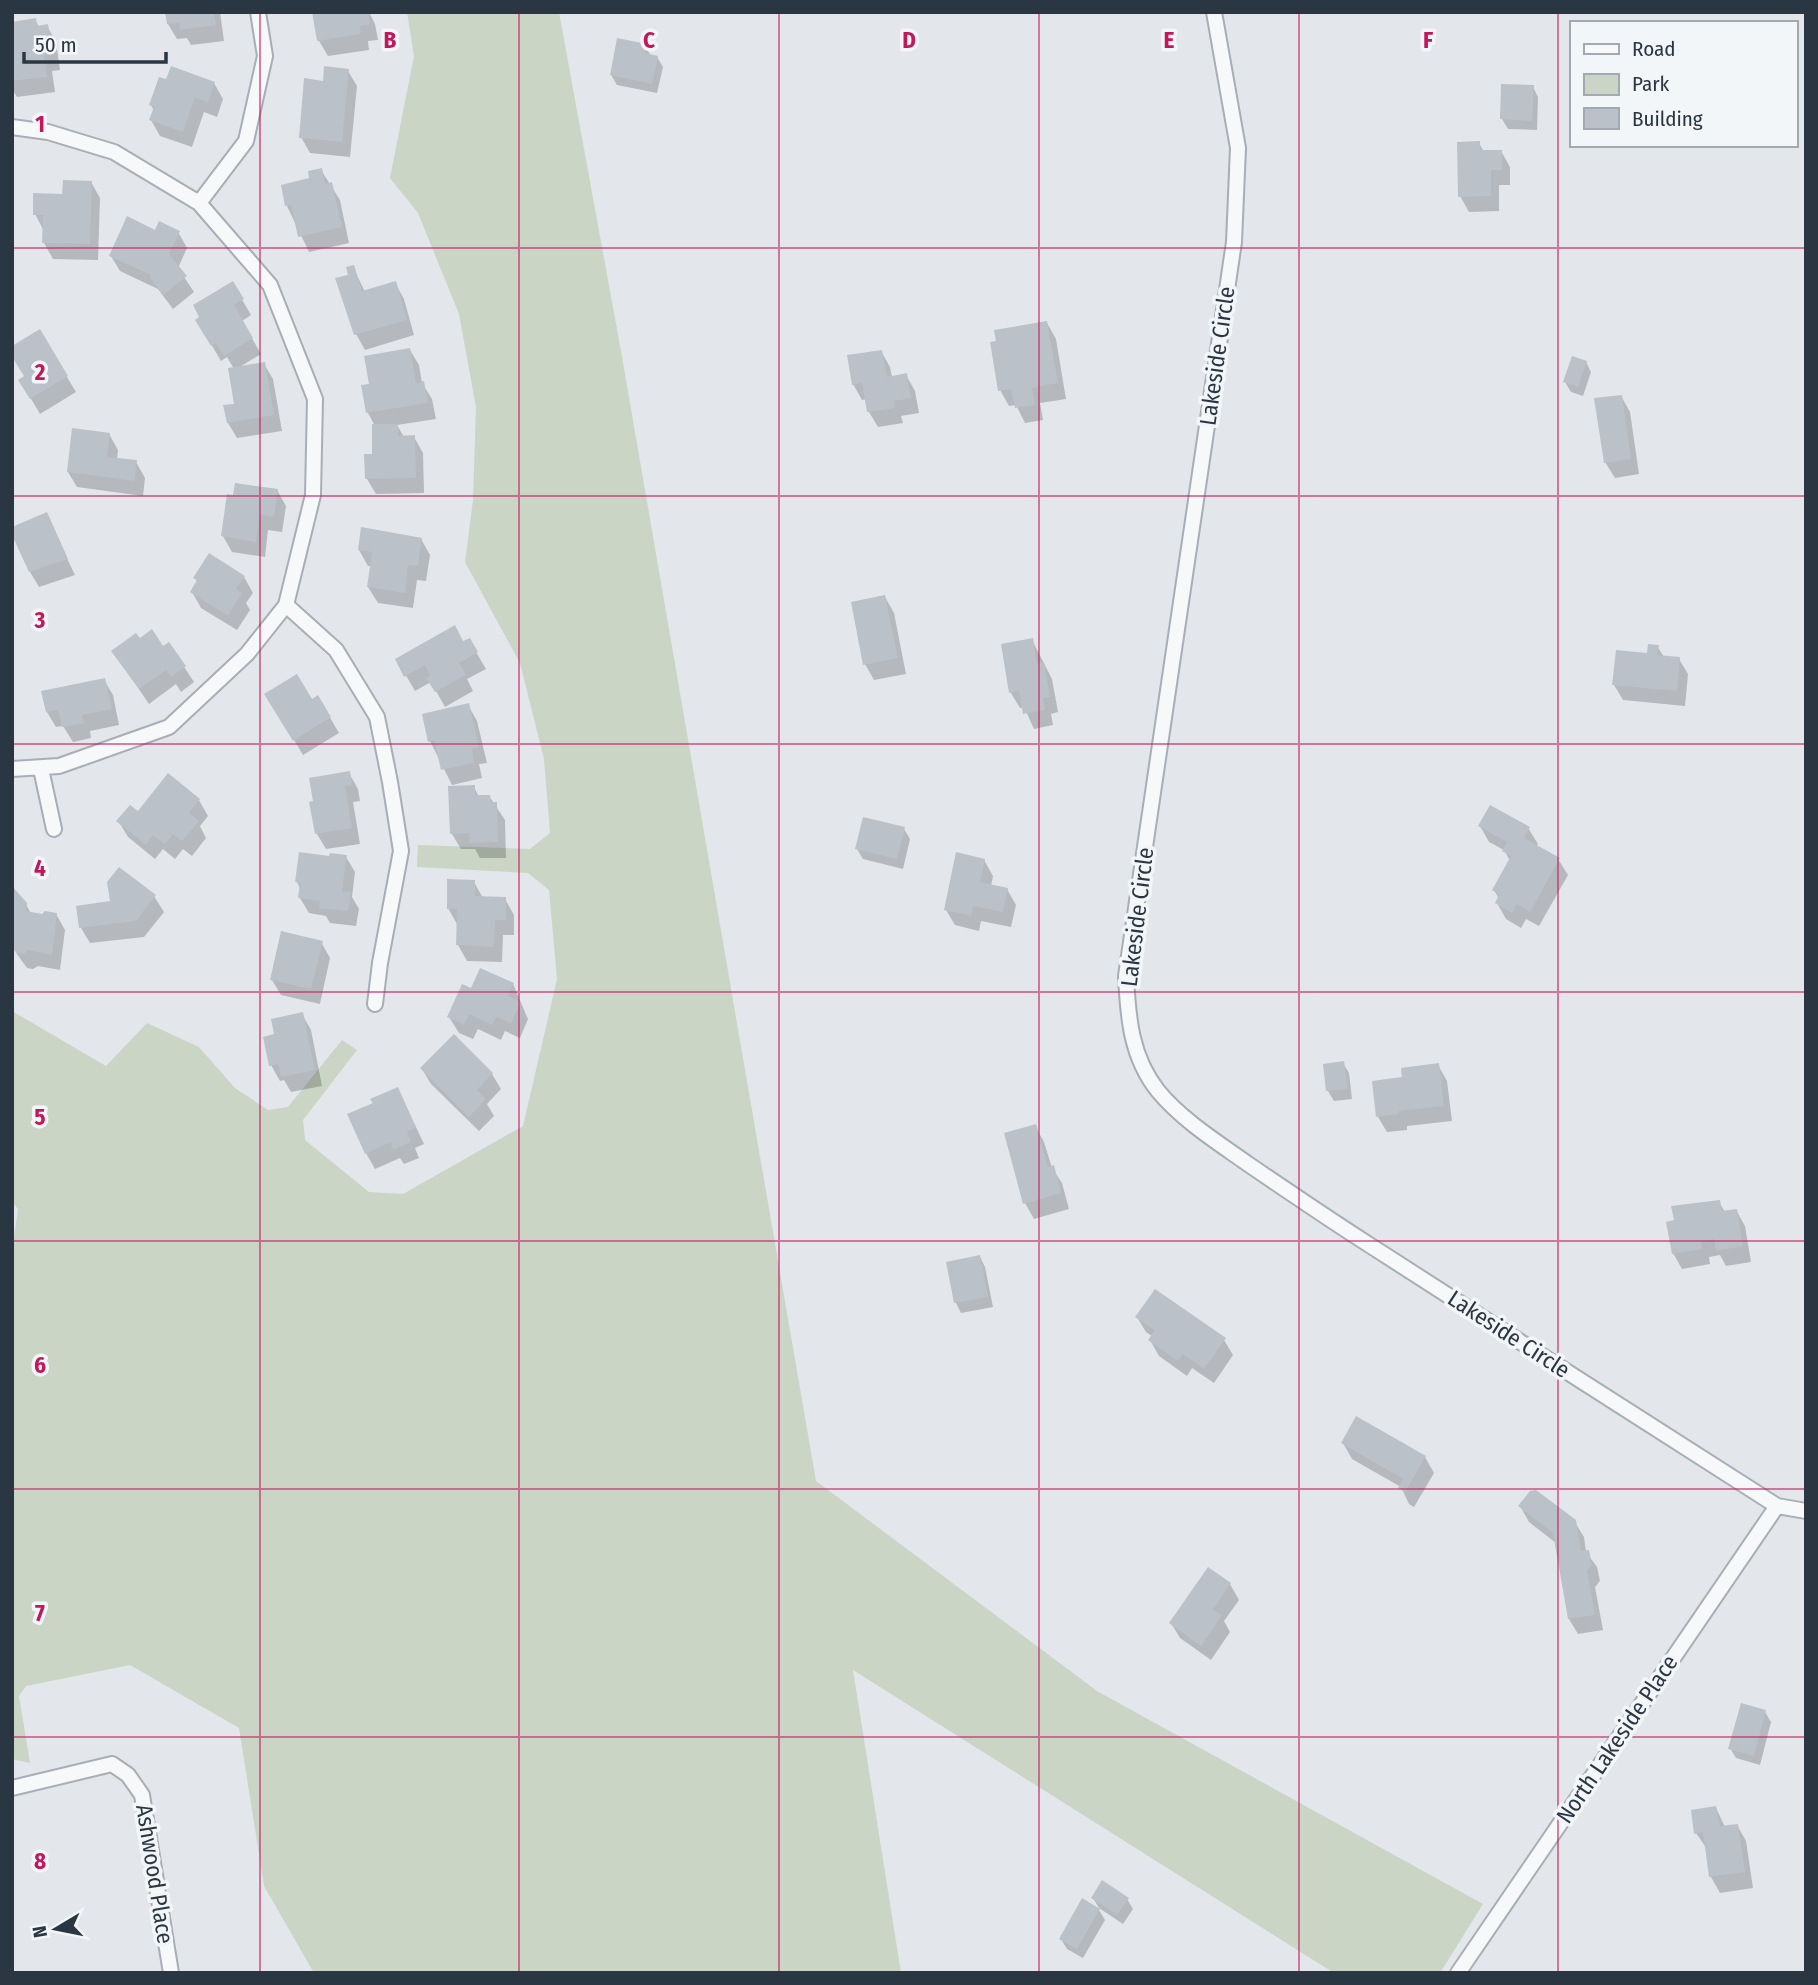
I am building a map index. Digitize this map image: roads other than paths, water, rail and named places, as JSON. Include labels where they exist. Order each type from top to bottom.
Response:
[{"type":"street","points":[[199,203],[246,141],[265,56],[258,12]]},
{"type":"street","name":"Lakeside Circle","points":[[1214,12],[1238,148],[1234,242],[1126,976],[1133,1045],[1144,1071],[1158,1091],[1202,1131],[1326,1218],[1777,1506],[1806,1511]]},
{"type":"street","points":[[12,127],[48,132],[114,152],[199,203],[270,285],[314,398],[313,495],[286,604],[247,654],[169,727],[59,766],[12,769]]},
{"type":"street","points":[[286,604],[336,650],[377,717],[401,851],[375,1004]]},
{"type":"street","points":[[41,769],[54,829]]},
{"type":"street","name":"North Lakeside Place","points":[[1458,1973],[1777,1506]]},
{"type":"street","name":"Ashwood Place","points":[[12,1788],[112,1764],[128,1775],[142,1794],[171,1973]]}]
